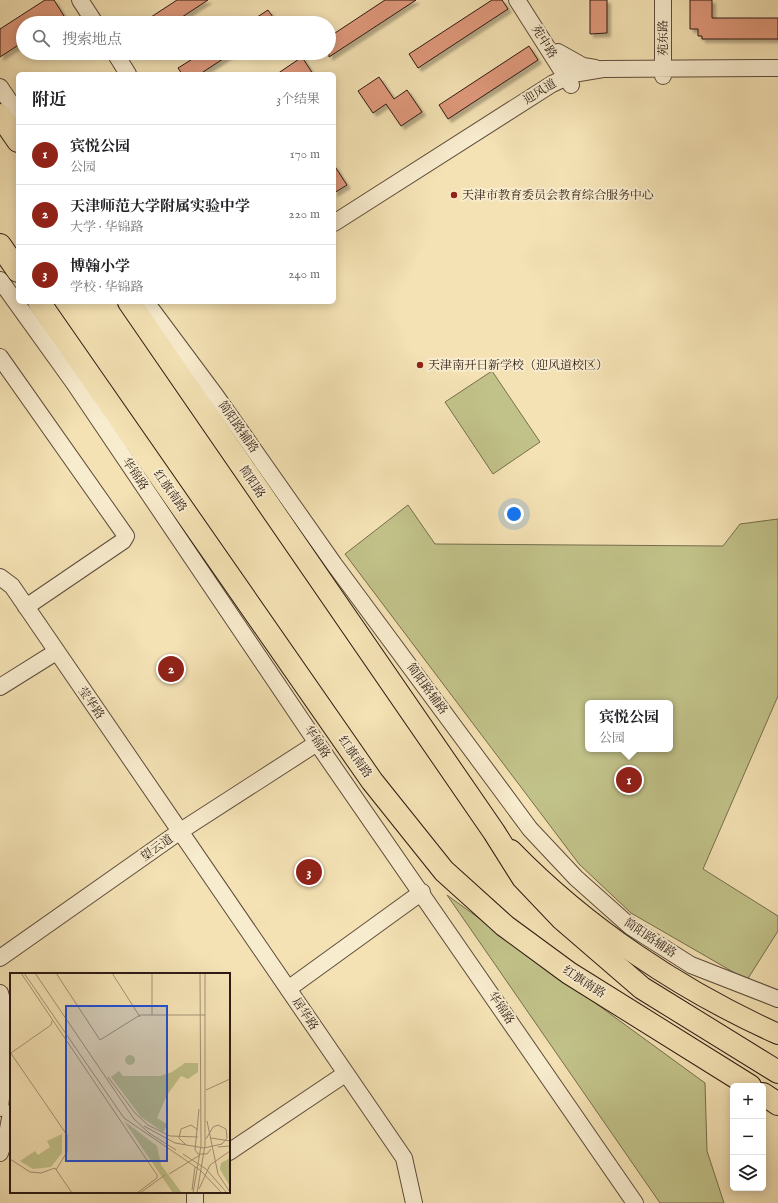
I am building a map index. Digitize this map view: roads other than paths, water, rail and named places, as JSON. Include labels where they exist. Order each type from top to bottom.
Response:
[{"type":"highway","points":[[0,115],[16,138]]},
{"type":"highway","points":[[0,244],[16,268]]},
{"type":"highway","name":"红旗南路","points":[[40,304],[372,782],[444,871],[505,926],[569,973],[745,1083]]},
{"type":"highway","name":"简阳路","points":[[130,304],[376,663],[494,832]]},
{"type":"highway","points":[[494,832],[523,878],[557,914],[642,988],[778,1072]]},
{"type":"highway","points":[[766,1096],[778,1104]]},
{"type":"main road","points":[[494,832],[561,898],[633,952],[695,991],[751,1022],[778,1034]]},
{"type":"street","points":[[80,0],[90,16]]},
{"type":"street","name":"苑中路","points":[[517,0],[572,79]]},
{"type":"street","name":"苑中路","points":[[525,0],[558,52],[572,79]]},
{"type":"street","name":"苑东路","points":[[654,0],[654,46],[660,71]]},
{"type":"street","name":"苑东路","points":[[660,71],[663,0]]},
{"type":"street","points":[[558,52],[583,66],[603,69]]},
{"type":"street","points":[[119,60],[127,72]]},
{"type":"street","name":"迎风道","points":[[336,222],[572,79],[603,69],[660,71],[778,68]]},
{"type":"street","name":"迎风道","points":[[336,230],[572,79],[660,71],[691,76],[778,76]]},
{"type":"street","points":[[0,87],[16,111]]},
{"type":"street","points":[[0,105],[16,123]]},
{"type":"street","name":"华锦路","points":[[0,280],[16,302]]},
{"type":"street","name":"华锦路","points":[[17,304],[74,383],[317,743],[422,892],[635,1203]]},
{"type":"street","name":"简阳路辅路","points":[[147,304],[216,396],[334,564],[530,829],[576,878],[630,927],[691,965],[778,999]]},
{"type":"street","points":[[0,357],[126,536],[123,541],[26,607]]},
{"type":"street","name":"莹华路","points":[[0,577],[12,586],[56,652],[166,809],[179,832]]},
{"type":"street","points":[[0,687],[56,652]]},
{"type":"street","name":"望云道","points":[[0,958],[179,832],[317,743]]},
{"type":"street","name":"居华路","points":[[179,832],[404,1158],[414,1203]]},
{"type":"street","points":[[288,989],[422,892]]},
{"type":"street","points":[[0,993],[10,1028]]},
{"type":"street","points":[[0,1030],[4,1069],[0,1108]]},
{"type":"street","points":[[230,1151],[345,1074]]},
{"type":"street","points":[[0,1153],[10,1116]]},
{"type":"street","points":[[194,1193],[195,1203]]},
{"type":"place","name":"天津市教育委员会教育综合服务中心","points":[[454,195]]},
{"type":"place","name":"天津南开日新学校（迎风道校区）","points":[[420,365]]},
{"type":"place","name":"天津师范大学附属实验中学","points":[[171,669]]},
{"type":"place","name":"宾悦公园","points":[[629,780]]},
{"type":"place","name":"博翰小学","points":[[309,872]]}]
